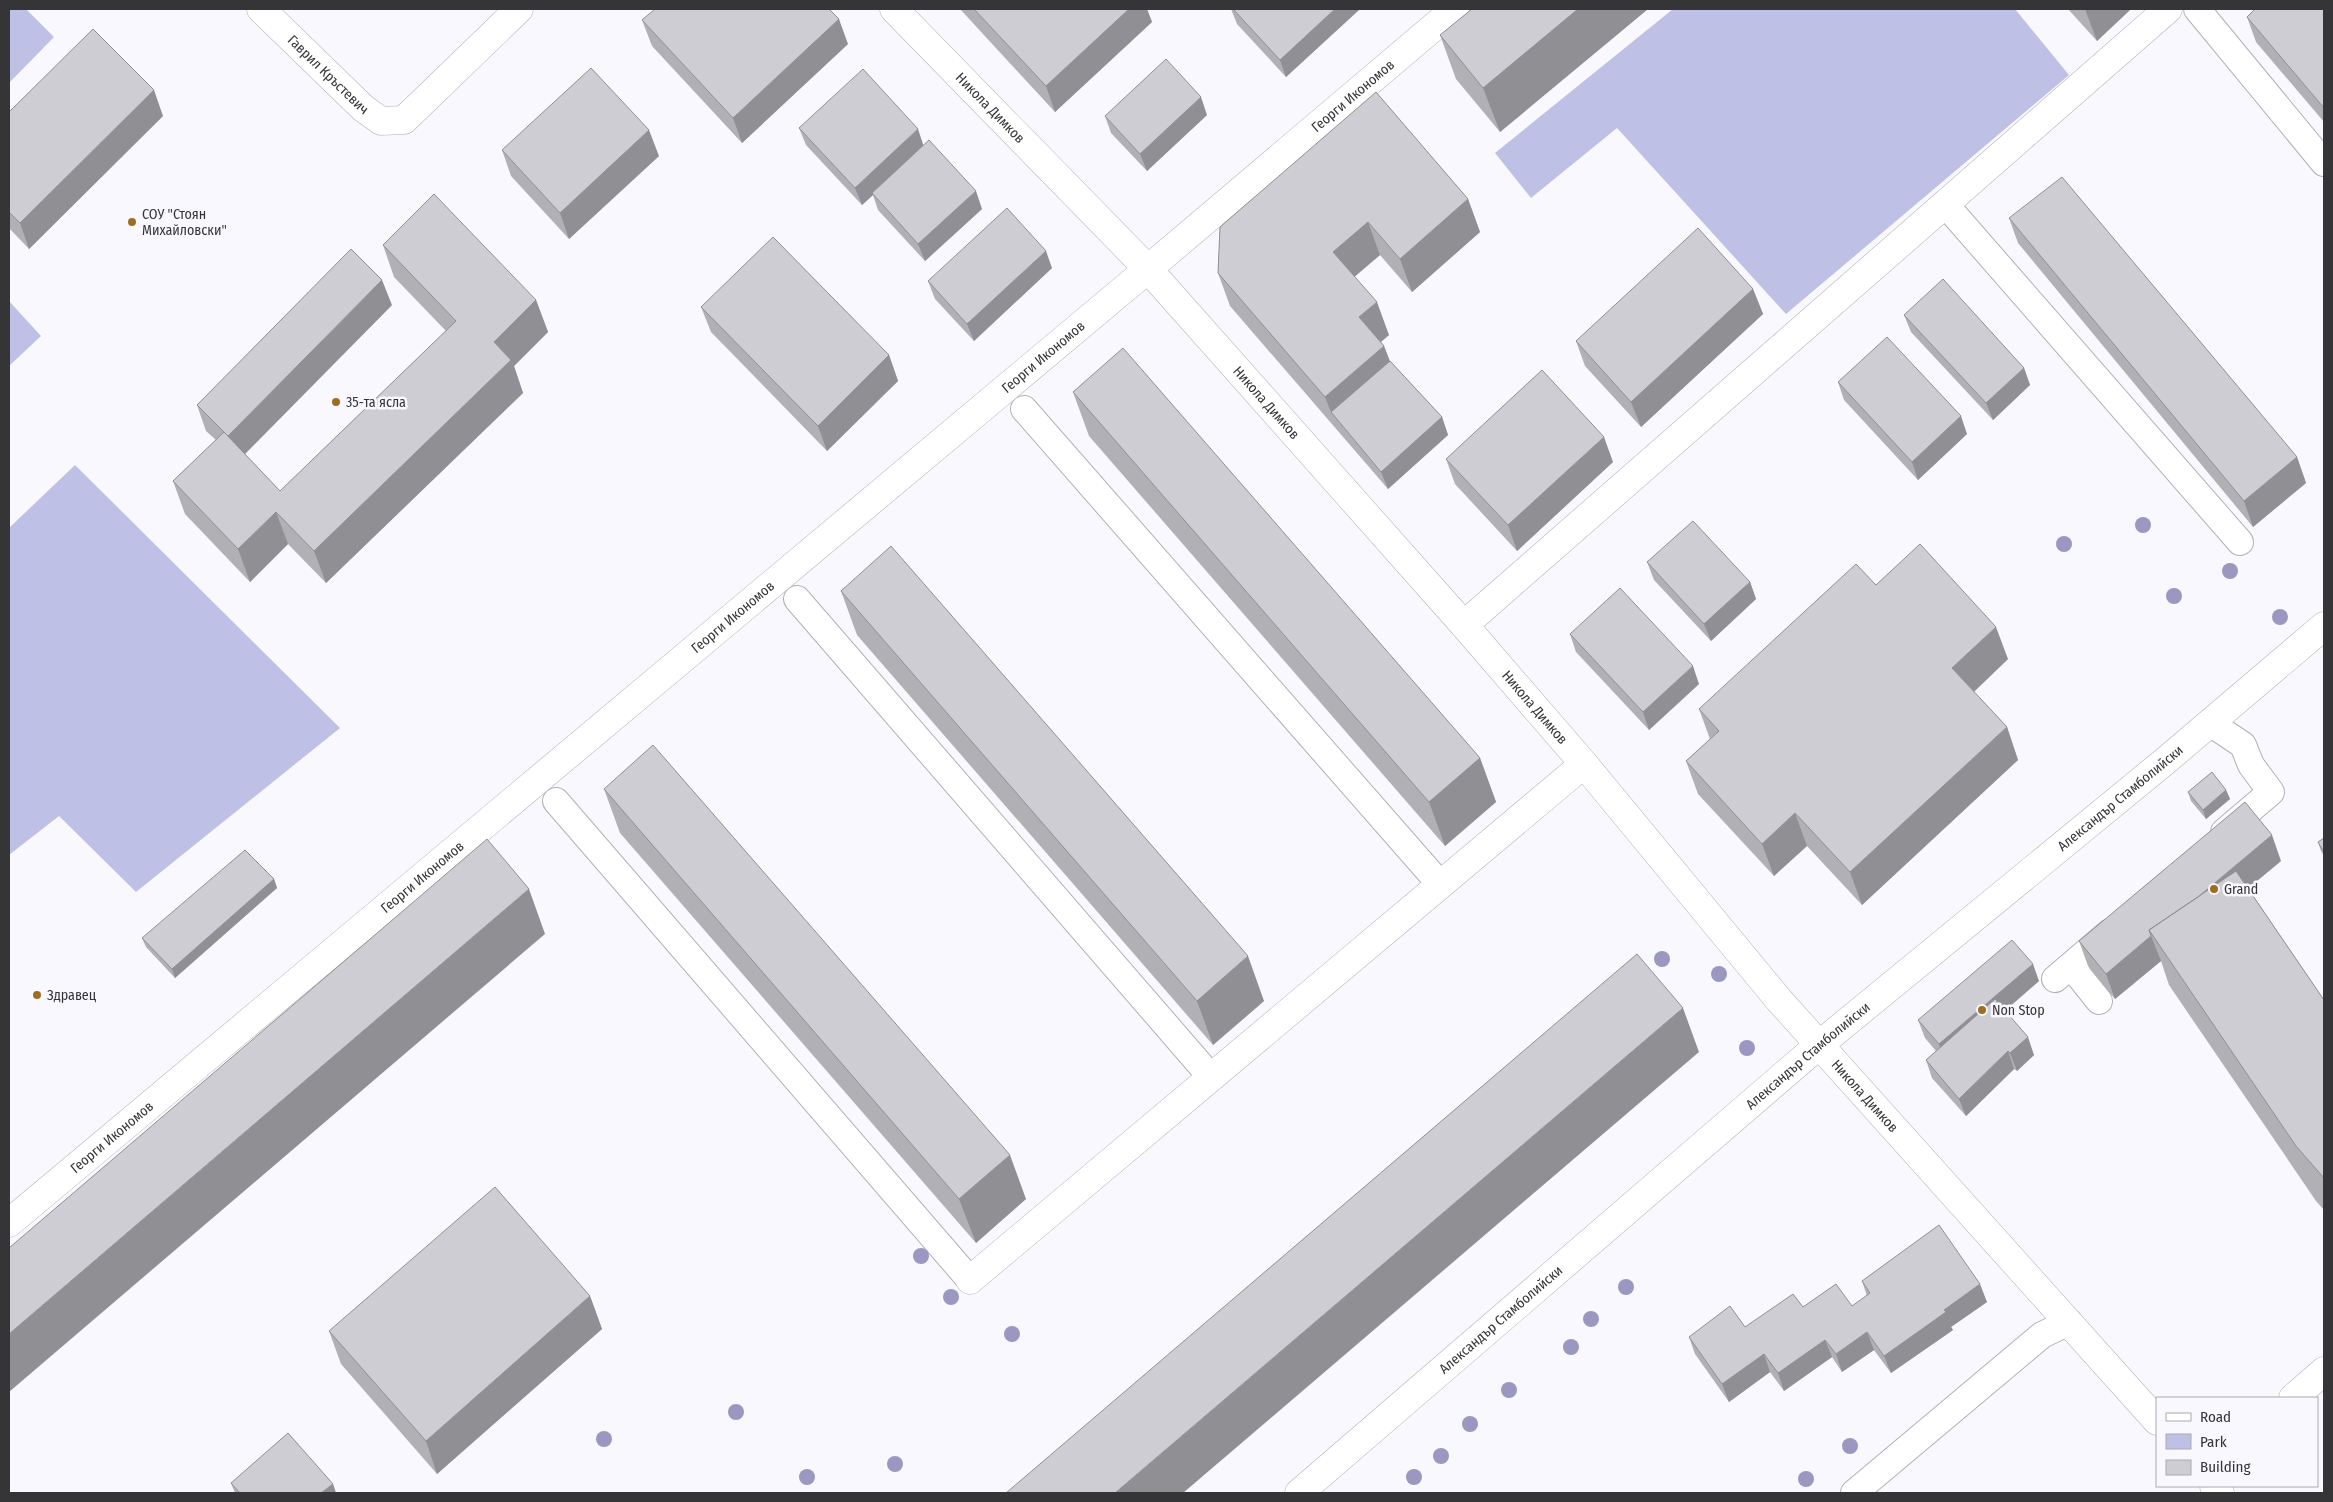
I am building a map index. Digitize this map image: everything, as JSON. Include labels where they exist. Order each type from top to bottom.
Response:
[{"type":"street","name":"Гаврил Кръстевич","points":[[261,9],[363,108],[381,120],[404,120],[519,9]]},
{"type":"street","name":"Никола Димков","points":[[894,9],[1148,269],[1464,625],[1584,764],[1779,1000],[2156,1420]]},
{"type":"street","name":"Георги Икономов","points":[[9,1223],[1090,315],[1148,269],[1455,9]]},
{"type":"street","points":[[1464,625],[2168,9]]},
{"type":"street","name":"Александър Стамболийски","points":[[1299,1493],[1819,1045],[2210,723],[2324,626]]},
{"type":"street","points":[[970,1280],[1584,764]]},
{"type":"street","points":[[2294,1397],[2324,1371]]},
{"type":"lane","points":[[2197,9],[2324,163]]},
{"type":"lane","points":[[1945,204],[2240,542]]},
{"type":"lane","points":[[1024,409],[1440,884]]},
{"type":"lane","points":[[797,599],[1211,1077]]},
{"type":"lane","points":[[2210,723],[2243,745],[2251,765],[2271,792],[2207,846],[2214,852]]},
{"type":"lane","points":[[556,801],[970,1280]]},
{"type":"lane","points":[[2234,823],[2252,845]]},
{"type":"lane","points":[[2099,1001],[2063,972],[2111,930],[2122,957]]},
{"type":"lane","points":[[1854,1493],[2042,1335],[2069,1322]]},
{"type":"green space","points":[[9,9],[26,9],[54,37],[9,83]]},
{"type":"green space","points":[[1673,9],[2015,9],[2069,75],[1786,314],[1617,128],[1531,198],[1495,153]]},
{"type":"green space","points":[[9,301],[41,336],[9,366]]},
{"type":"green space","points":[[75,465],[340,728],[136,892],[59,816],[9,855],[9,528]]},
{"type":"building","points":[[655,9],[829,9],[839,19],[733,118],[642,20]]},
{"type":"building","points":[[974,9],[1129,9],[1046,86]]},
{"type":"building","points":[[1233,9],[1335,9],[1280,60]]},
{"type":"building","points":[[1472,9],[1578,9],[1483,88],[1440,35]]},
{"type":"building","points":[[2255,9],[2324,9],[2324,108],[2247,17]]},
{"type":"building","points":[[93,29],[154,90],[20,223],[9,212],[9,112]]},
{"type":"building","points":[[1166,59],[1201,97],[1140,154],[1105,116]]},
{"type":"building","points":[[591,68],[649,130],[560,213],[502,150]]},
{"type":"building","points":[[863,69],[918,129],[855,188],[799,128]]},
{"type":"building","points":[[1376,92],[1468,199],[1400,259],[1368,222],[1333,252],[1377,302],[1359,317],[1384,346],[1325,397],[1218,273],[1220,227]]},
{"type":"building","points":[[929,140],[976,191],[918,244],[872,193]]},
{"type":"building","points":[[2062,177],[2297,457],[2244,501],[2009,218]]},
{"type":"building","points":[[434,194],[536,300],[494,342],[511,360],[314,551],[276,512],[238,549],[173,481],[224,432],[280,491],[456,321],[383,245]]},
{"type":"building","points":[[1007,208],[1046,251],[967,324],[928,281]]},
{"type":"building","points":[[1698,228],[1753,289],[1631,402],[1576,341]]},
{"type":"building","points":[[773,237],[889,355],[818,426],[701,307]]},
{"type":"building","points":[[351,249],[382,280],[228,436],[197,405]]},
{"type":"building","points":[[1943,279],[2024,368],[1986,403],[1904,315]]},
{"type":"building","points":[[1887,337],[1961,416],[1912,462],[1838,382]]},
{"type":"building","points":[[1123,348],[1480,758],[1429,802],[1073,392]]},
{"type":"building","points":[[1390,361],[1442,417],[1381,472],[1331,412]]},
{"type":"building","points":[[1542,370],[1604,437],[1508,525],[1446,459]]},
{"type":"building","points":[[1693,521],[1750,582],[1704,624],[1647,562]]},
{"type":"building","points":[[1920,544],[1996,627],[1952,668],[2007,727],[1850,872],[1795,813],[1762,844],[1686,761],[1719,731],[1699,709],[1856,564],[1876,585]]},
{"type":"building","points":[[891,546],[1248,956],[1197,1001],[841,591]]},
{"type":"building","points":[[1620,588],[1693,666],[1643,712],[1570,634]]},
{"type":"building","points":[[653,745],[1010,1155],[959,1199],[604,789]]},
{"type":"building","points":[[2212,772],[2226,790],[2203,810],[2188,792]]},
{"type":"building","points":[[2245,802],[2272,835],[2198,897],[2149,930],[2151,936],[2106,974],[2079,941]]},
{"type":"building","points":[[2324,838],[2324,852],[2318,842]]},
{"type":"building","points":[[487,839],[529,889],[9,1334],[9,1248]]},
{"type":"building","points":[[245,850],[274,879],[172,969],[142,938]]},
{"type":"building","points":[[2236,871],[2324,1000],[2324,1178],[2296,1146],[2149,930]]},
{"type":"building","points":[[2012,940],[2033,964],[1939,1044],[1918,1020]]},
{"type":"building","points":[[1637,954],[1683,1008],[1115,1493],[1006,1493]]},
{"type":"building","points":[[1995,999],[2028,1037],[2010,1053],[2008,1051],[1959,1099],[1926,1060]]},
{"type":"building","points":[[495,1187],[590,1296],[426,1441],[329,1331]]},
{"type":"building","points":[[1939,1225],[1980,1284],[1944,1310],[1946,1312],[1884,1356],[1867,1332],[1836,1354],[1825,1340],[1778,1373],[1764,1354],[1722,1384],[1689,1337],[1730,1306],[1745,1327],[1793,1294],[1803,1307],[1836,1284],[1852,1306],[1870,1293],[1862,1281]]},
{"type":"building","points":[[288,1433],[333,1484],[321,1493],[240,1493],[231,1483]]},
{"type":"place","name":"СОУ \"Стоян Михайловски\"","points":[[132,222]]},
{"type":"place","name":"35-та ясла","points":[[336,402]]},
{"type":"place","name":"Grand","points":[[2214,889]]},
{"type":"place","name":"Здравец","points":[[37,995]]},
{"type":"place","name":"Non Stop","points":[[1982,1010]]}]
